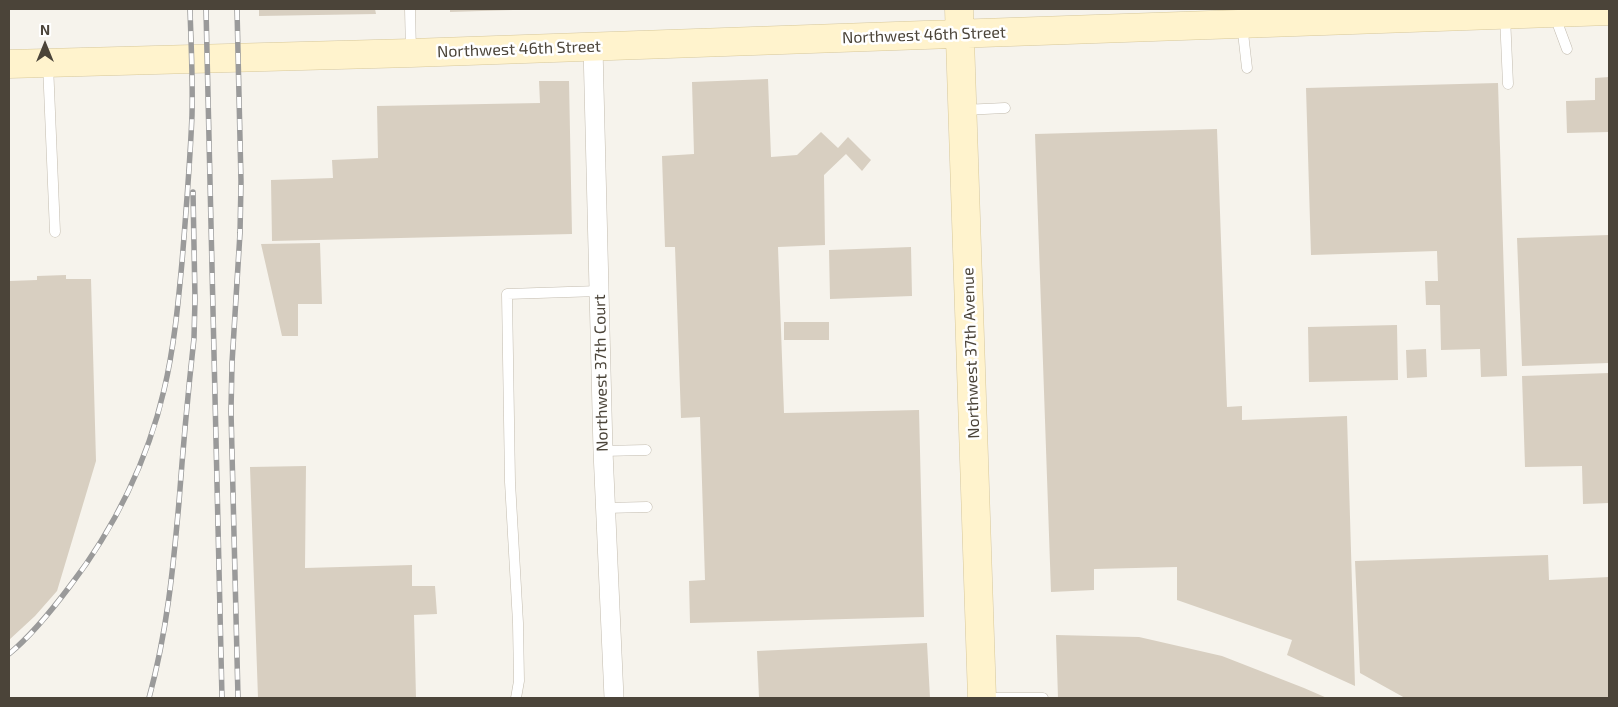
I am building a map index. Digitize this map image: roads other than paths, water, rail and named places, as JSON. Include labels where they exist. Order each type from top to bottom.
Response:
[{"type":"street","name":"Northwest 46th Street","points":[[9,64],[593,47],[959,21],[1242,23],[1609,12]]},
{"type":"street","name":"Northwest 37th Avenue","points":[[959,21],[982,698]]},
{"type":"street","name":"Northwest 37th Court","points":[[593,47],[603,451],[614,698]]},
{"type":"lane","points":[[410,9],[411,53]]},
{"type":"lane","points":[[1554,13],[1567,50]]},
{"type":"lane","points":[[1505,15],[1508,84]]},
{"type":"lane","points":[[1242,23],[1247,68]]},
{"type":"lane","points":[[48,63],[55,232]]},
{"type":"lane","points":[[962,110],[1005,108]]},
{"type":"lane","points":[[516,698],[519,681],[518,623],[510,482],[507,294],[599,291]]},
{"type":"lane","points":[[603,451],[646,450]]},
{"type":"lane","points":[[606,508],[647,507]]},
{"type":"lane","points":[[982,698],[1043,698]]},
{"type":"railway","points":[[9,654],[26,639],[49,613],[101,541],[128,493],[149,442],[157,416],[173,342],[179,294],[192,115],[190,9]]},
{"type":"railway","points":[[206,9],[222,698]]},
{"type":"railway","points":[[237,9],[241,182],[231,411],[238,698]]},
{"type":"railway","points":[[149,698],[165,625],[172,576],[194,338],[193,192]]}]
